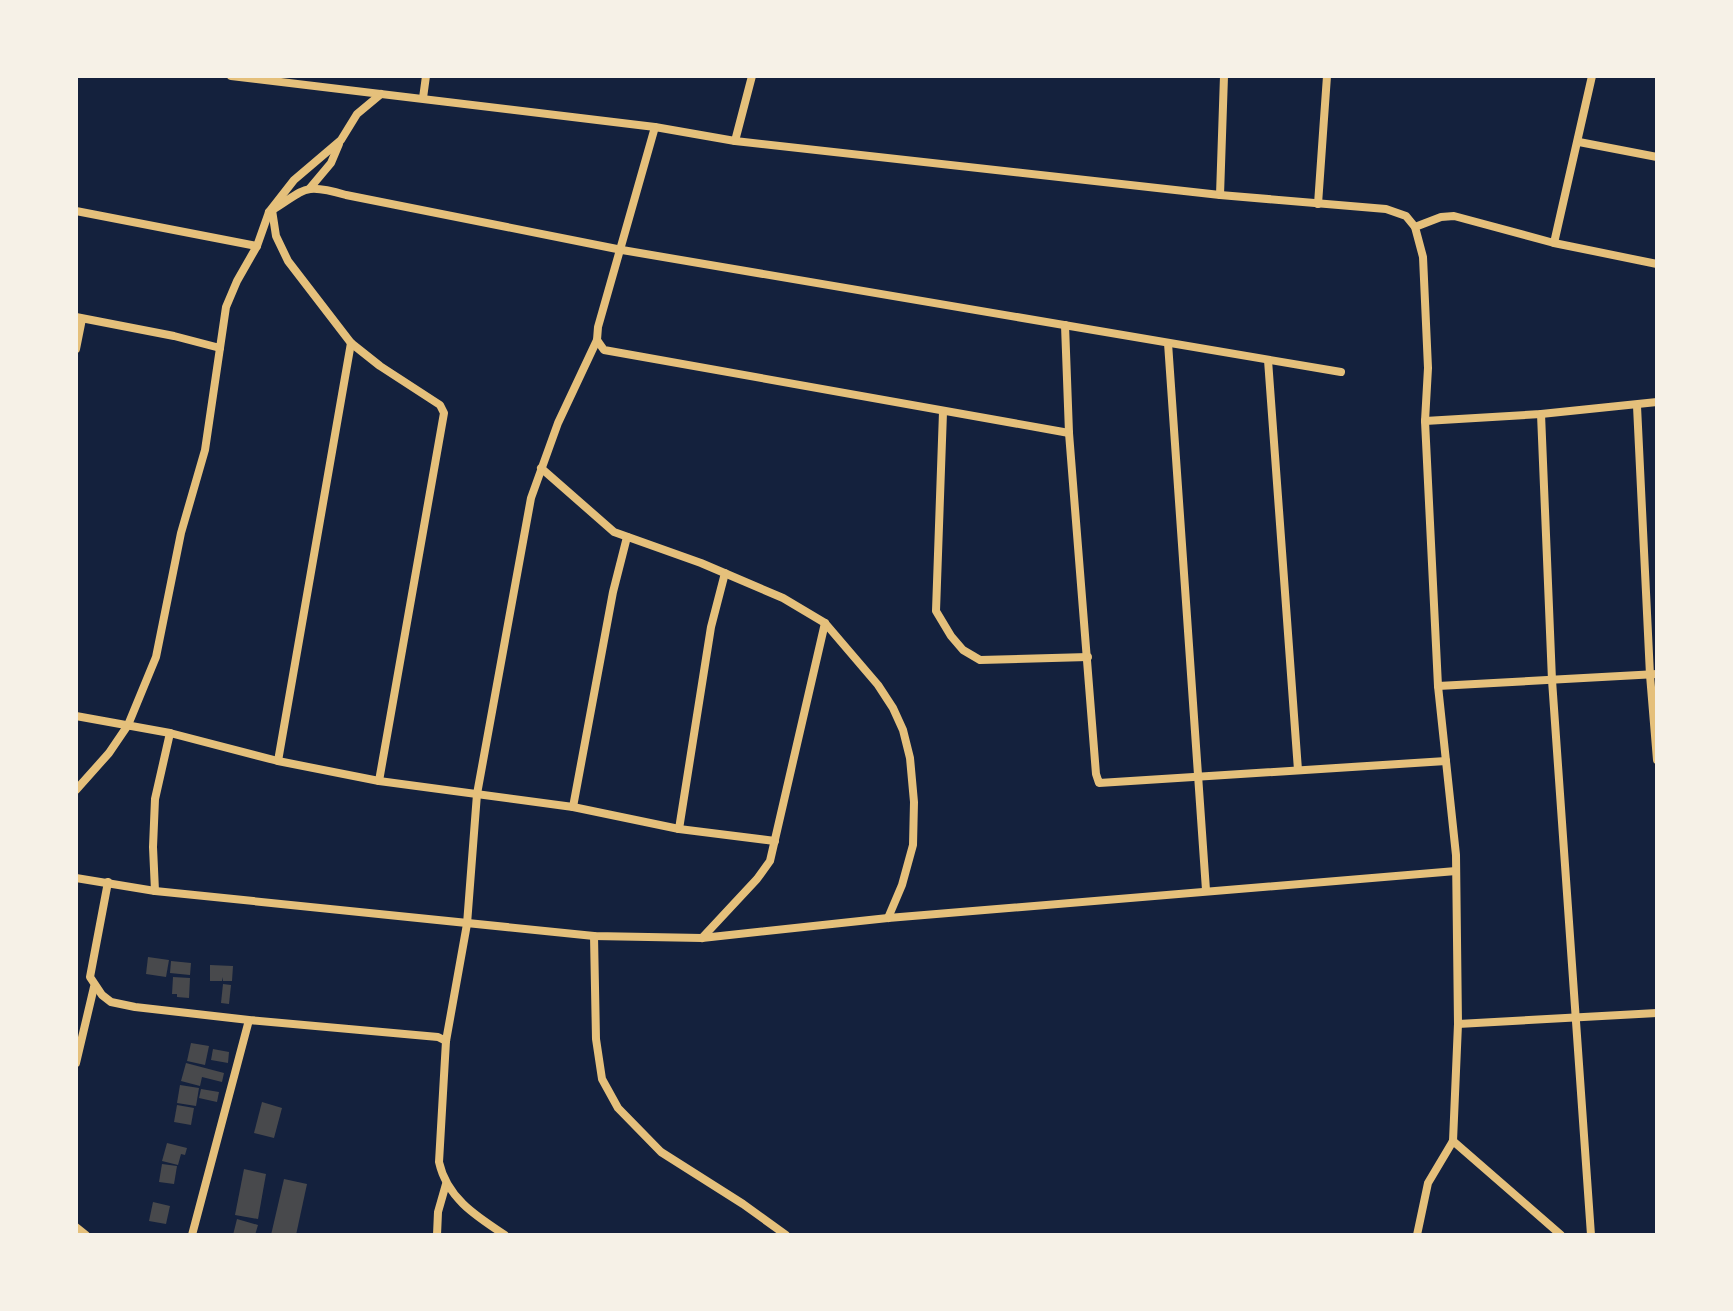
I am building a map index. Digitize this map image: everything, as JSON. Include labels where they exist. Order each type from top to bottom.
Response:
[{"type":"street","points":[[231,76],[655,127],[735,141],[1220,195],[1386,209],[1406,216],[1415,227],[1423,257],[1428,368],[1425,421],[1438,686],[1456,871],[1458,1024],[1453,1141],[1428,1183],[1417,1235]]},
{"type":"street","points":[[423,98],[426,76]]},
{"type":"street","points":[[735,141],[752,76]]},
{"type":"street","points":[[1220,195],[1224,76]]},
{"type":"street","points":[[1318,204],[1327,76]]},
{"type":"street","points":[[1554,243],[1592,76]]},
{"type":"street","points":[[270,211],[310,188],[331,163],[357,114],[381,94]]},
{"type":"street","points":[[505,1235],[461,1204],[446,1184],[439,1162],[446,1041],[467,924],[477,794],[531,498],[558,423],[597,340],[598,327],[655,127]]},
{"type":"street","points":[[76,790],[109,753],[128,725],[156,657],[181,533],[205,450],[226,307],[257,246],[270,211],[294,180],[341,140]]},
{"type":"street","points":[[1579,142],[1657,157]]},
{"type":"street","points":[[310,188],[622,250],[1341,372]]},
{"type":"street","points":[[76,211],[257,246]]},
{"type":"street","points":[[270,211],[276,236],[288,261],[351,343],[440,405],[444,420],[379,781]]},
{"type":"street","points":[[1415,227],[1441,217],[1454,216],[1554,243],[1657,264]]},
{"type":"street","points":[[76,349],[79,318],[220,348]]},
{"type":"street","points":[[1065,325],[1069,433],[1099,783],[1446,761]]},
{"type":"street","points":[[597,340],[604,350],[1069,433]]},
{"type":"street","points":[[278,761],[351,343]]},
{"type":"street","points":[[1168,343],[1206,890]]},
{"type":"street","points":[[1268,360],[1298,770]]},
{"type":"street","points":[[1425,421],[1541,414],[1657,402]]},
{"type":"street","points":[[1637,406],[1657,760]]},
{"type":"street","points":[[943,412],[936,611],[963,650],[980,660],[1088,657]]},
{"type":"street","points":[[1541,414],[1552,680],[1591,1235]]},
{"type":"street","points":[[541,468],[614,532],[783,598],[825,623],[878,685],[903,730],[910,758],[914,802],[913,845],[902,885],[888,918]]},
{"type":"street","points":[[573,807],[613,592],[627,537]]},
{"type":"street","points":[[679,829],[711,627],[725,573]]},
{"type":"street","points":[[702,938],[770,861],[825,623]]},
{"type":"street","points":[[1438,686],[1653,674]]},
{"type":"street","points":[[76,716],[170,733],[278,761],[379,781],[573,807],[679,829],[775,841]]},
{"type":"street","points":[[155,891],[155,799],[170,733]]},
{"type":"street","points":[[76,878],[155,891],[467,924],[594,936],[702,938],[888,918],[1456,871]]},
{"type":"street","points":[[108,882],[90,977],[94,987],[111,1002],[249,1020],[438,1037],[446,1041]]},
{"type":"street","points":[[594,936],[596,1039],[602,1079],[618,1108],[661,1152],[786,1235]]},
{"type":"street","points":[[76,1063],[94,987]]},
{"type":"street","points":[[1458,1024],[1657,1013]]},
{"type":"street","points":[[192,1235],[249,1020]]},
{"type":"street","points":[[1453,1141],[1561,1235]]},
{"type":"street","points":[[437,1235],[438,1212],[446,1184]]},
{"type":"street","points":[[76,1227],[86,1235]]},
{"type":"building","points":[[148,957],[169,960],[166,977],[146,974]]},
{"type":"building","points":[[171,961],[191,963],[190,975],[170,973]]},
{"type":"building","points":[[210,965],[233,966],[232,981],[223,981],[223,977],[222,981],[210,981]]},
{"type":"building","points":[[173,977],[190,978],[189,998],[172,994]]},
{"type":"building","points":[[223,984],[231,985],[229,1004],[221,1003]]},
{"type":"building","points":[[191,1043],[209,1046],[205,1065],[187,1061]]},
{"type":"building","points":[[213,1049],[229,1052],[228,1063],[211,1060]]},
{"type":"building","points":[[186,1063],[224,1073],[222,1082],[202,1077],[200,1086],[181,1081]]},
{"type":"building","points":[[180,1085],[199,1088],[196,1106],[177,1103]]},
{"type":"building","points":[[201,1089],[219,1092],[217,1102],[199,1098]]},
{"type":"building","points":[[262,1102],[282,1108],[274,1138],[254,1133]]},
{"type":"building","points":[[177,1105],[194,1108],[191,1125],[174,1122]]},
{"type":"building","points":[[167,1143],[187,1148],[185,1155],[181,1154],[178,1165],[162,1161]]},
{"type":"building","points":[[162,1164],[177,1166],[174,1184],[159,1182]]},
{"type":"building","points":[[244,1169],[266,1174],[258,1219],[235,1215]]},
{"type":"building","points":[[284,1179],[307,1184],[296,1235],[271,1235]]},
{"type":"building","points":[[153,1202],[170,1206],[166,1224],[149,1221]]},
{"type":"building","points":[[237,1219],[258,1225],[255,1235],[233,1235]]}]
